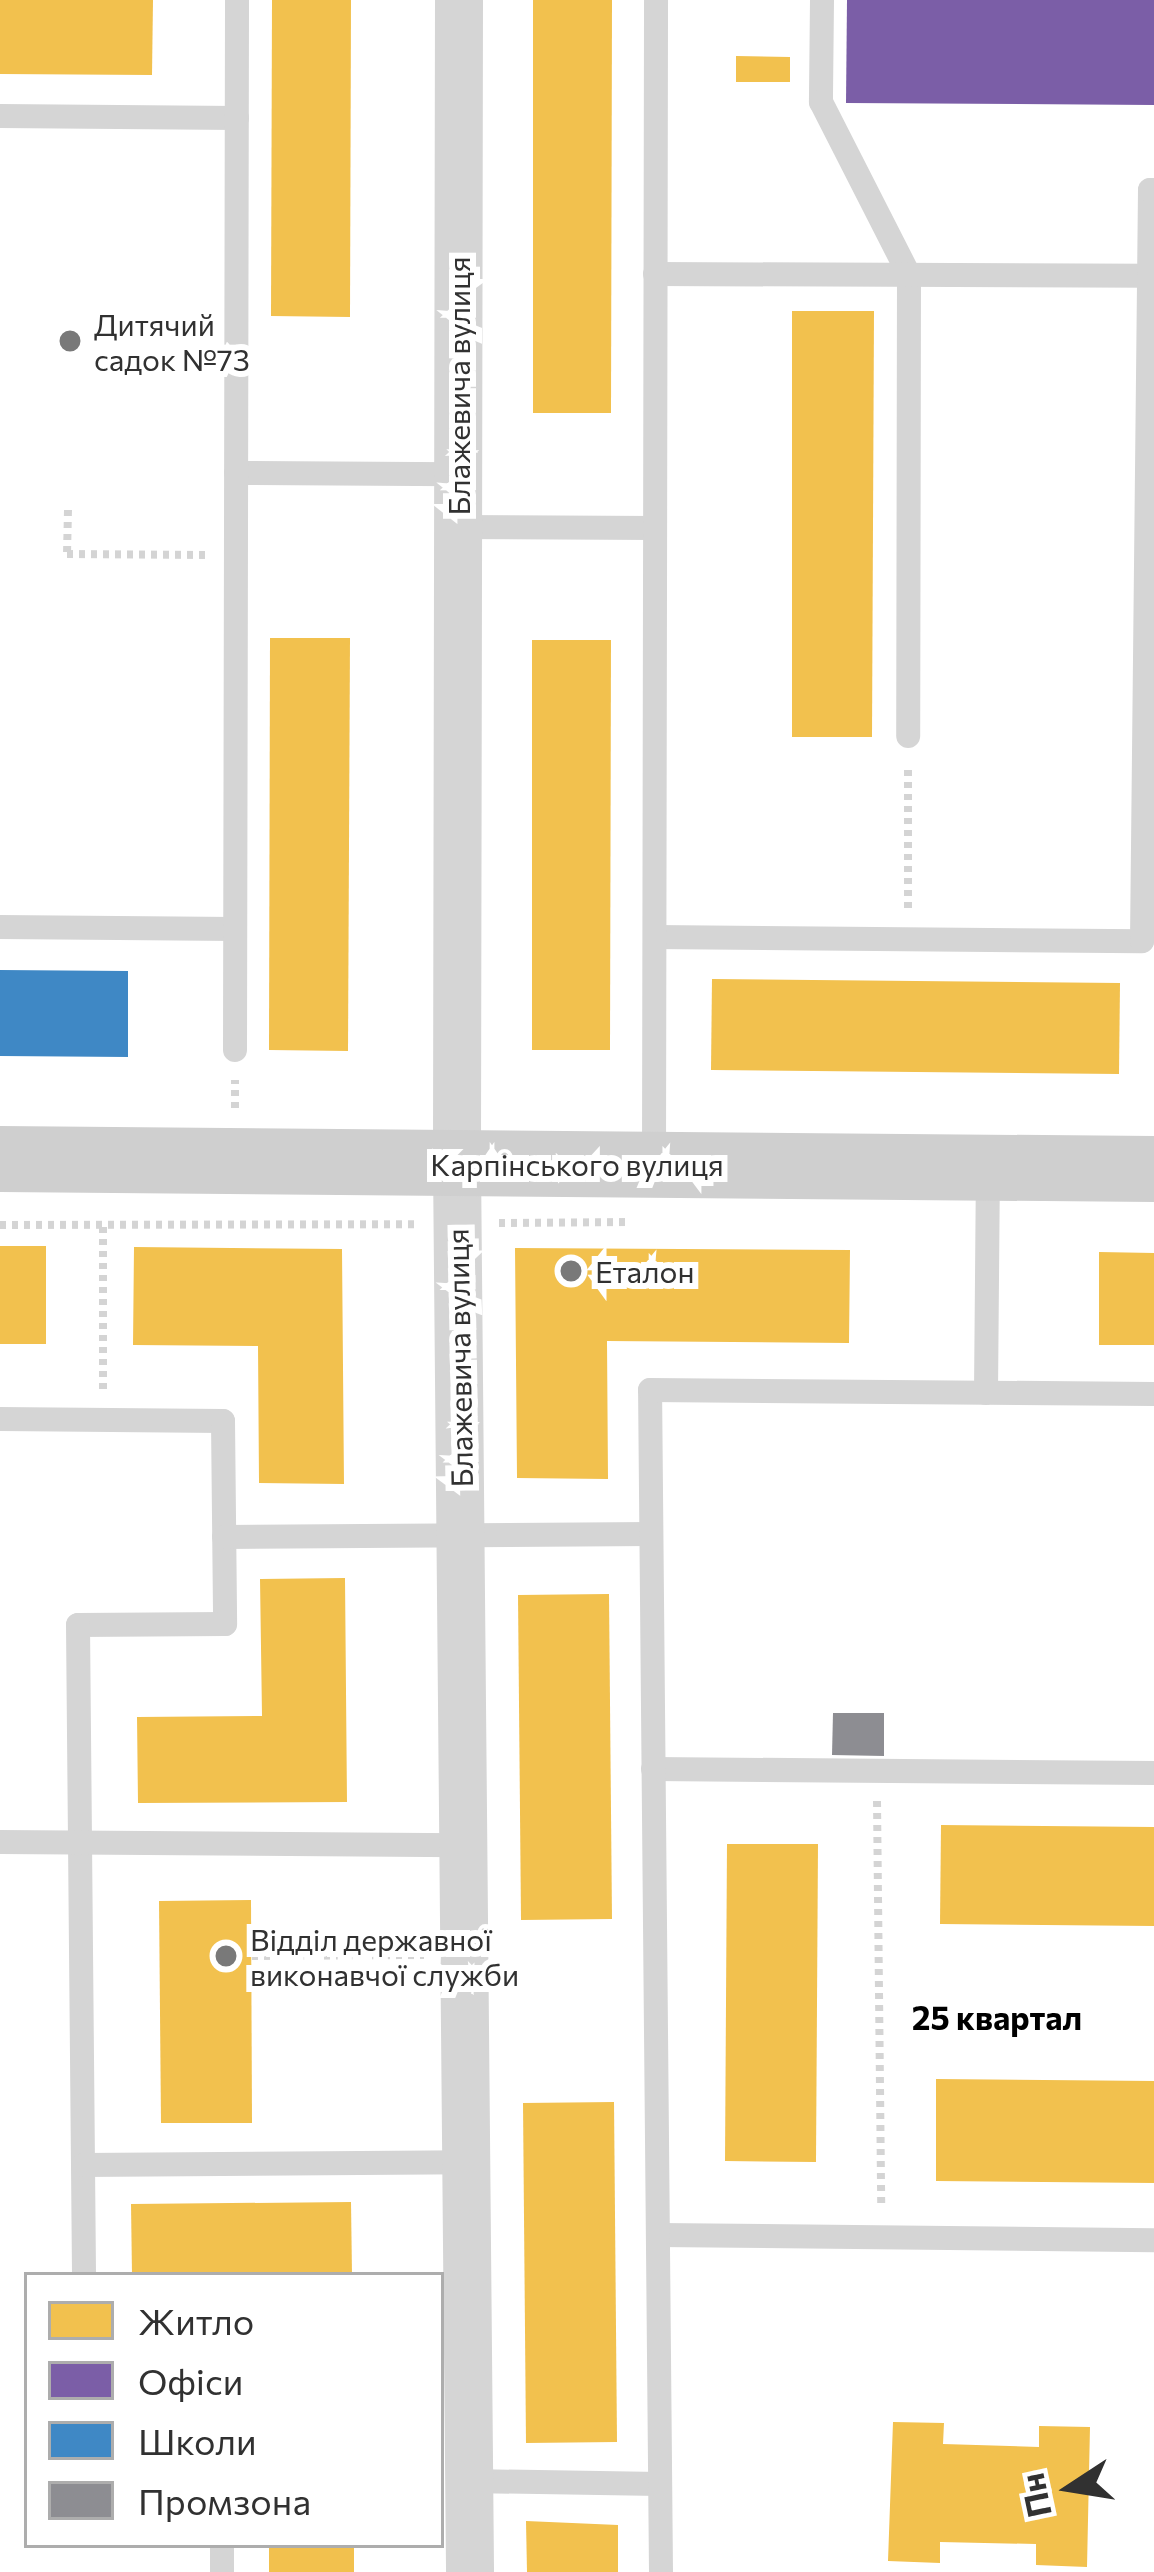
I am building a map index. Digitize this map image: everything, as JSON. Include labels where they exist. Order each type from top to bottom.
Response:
[{"type":"street","name":"Блажевича вулиця","points":[[459,0],[457,1162],[470,2572]]},
{"type":"street","name":"Карпінського вулиця","points":[[0,1159],[1154,1168]]},
{"type":"lane","points":[[235,1051],[237,0]]},
{"type":"lane","points":[[654,1164],[656,0]]},
{"type":"lane","points":[[822,0],[821,102],[909,275],[908,736]]},
{"type":"lane","points":[[0,116],[237,118]]},
{"type":"lane","points":[[655,937],[1142,941],[1150,190],[1154,190]]},
{"type":"lane","points":[[656,274],[1149,275]]},
{"type":"lane","points":[[236,473],[458,473]]},
{"type":"lane","points":[[458,527],[655,528]]},
{"type":"lane","points":[[0,927],[235,929]]},
{"type":"lane","points":[[986,1393],[988,1167]]},
{"type":"lane","points":[[661,2572],[650,1390],[1154,1394]]},
{"type":"lane","points":[[0,1419],[223,1421],[225,1624],[78,1625],[84,2272]]},
{"type":"lane","points":[[224,1537],[651,1534]]},
{"type":"lane","points":[[653,1769],[1154,1773]]},
{"type":"lane","points":[[0,1842],[463,1845]]},
{"type":"lane","points":[[83,2165],[466,2162]]},
{"type":"lane","points":[[658,2235],[1154,2240]]},
{"type":"lane","points":[[469,2481],[660,2484]]},
{"type":"path","points":[[68,510],[68,554],[236,555]]},
{"type":"path","points":[[908,736],[908,939]]},
{"type":"path","points":[[0,1225],[417,1224]]},
{"type":"path","points":[[103,1225],[103,1420]]},
{"type":"path","points":[[877,1771],[881,2237]]},
{"type":"path","points":[[251,1956],[425,1955]]},
{"type":"building: Житло","points":[[0,0],[153,0],[152,75],[0,74]]},
{"type":"building: Житло","points":[[272,0],[351,0],[350,317],[271,316]]},
{"type":"building: Житло","points":[[533,0],[612,0],[611,413],[533,413]]},
{"type":"building: Житло","points":[[736,56],[790,57],[790,82],[736,82]]},
{"type":"building: Житло","points":[[792,311],[874,311],[872,737],[792,737]]},
{"type":"building: Житло","points":[[270,638],[350,638],[348,1051],[269,1050]]},
{"type":"building: Житло","points":[[532,640],[611,640],[610,1050],[532,1050]]},
{"type":"building: Житло","points":[[712,979],[1120,983],[1119,1074],[711,1070]]},
{"type":"building: Житло","points":[[0,1246],[46,1246],[46,1344],[0,1344]]},
{"type":"building: Житло","points":[[134,1247],[342,1249],[344,1484],[259,1483],[258,1346],[133,1345]]},
{"type":"building: Житло","points":[[515,1248],[850,1250],[849,1343],[607,1341],[608,1479],[517,1478]]},
{"type":"building: Житло","points":[[1099,1252],[1154,1253],[1154,1345],[1099,1345]]},
{"type":"building: Житло","points":[[345,1578],[347,1802],[138,1803],[137,1717],[262,1716],[260,1579]]},
{"type":"building: Житло","points":[[609,1594],[612,1919],[521,1920],[518,1595]]},
{"type":"building: Житло","points":[[941,1825],[1154,1827],[1154,1926],[940,1924]]},
{"type":"building: Житло","points":[[727,1844],[818,1844],[816,2162],[725,2161]]},
{"type":"building: Житло","points":[[251,1900],[252,2123],[161,2123],[159,1901]]},
{"type":"building: Житло","points":[[936,2079],[1154,2081],[1154,2183],[936,2181]]},
{"type":"building: Житло","points":[[614,2102],[617,2442],[526,2443],[523,2103]]},
{"type":"building: Житло","points":[[351,2202],[352,2272],[132,2272],[131,2204]]},
{"type":"building: Житло","points":[[893,2422],[944,2423],[943,2444],[1039,2447],[1039,2426],[1090,2427],[1087,2567],[1036,2565],[1036,2544],[940,2542],[940,2563],[888,2561]]},
{"type":"building: Житло","points":[[526,2521],[618,2525],[618,2572],[527,2572]]},
{"type":"building: Житло","points":[[269,2548],[354,2548],[354,2572],[269,2572]]},
{"type":"building: Офіси","points":[[847,0],[1154,0],[1154,105],[846,103]]},
{"type":"building: Школи","points":[[0,970],[128,971],[128,1057],[0,1056]]},
{"type":"building: Промзона","points":[[833,1713],[884,1713],[884,1756],[832,1755]]},
{"type":"place","name":"Дитячий садок №73","points":[[70,341]]},
{"type":"place","name":"Еталон","points":[[571,1271]]},
{"type":"place","name":"Відділ державної виконавчої служби","points":[[226,1956]]},
{"type":"district","name":"25 квартал","points":[[997,2017]]}]
